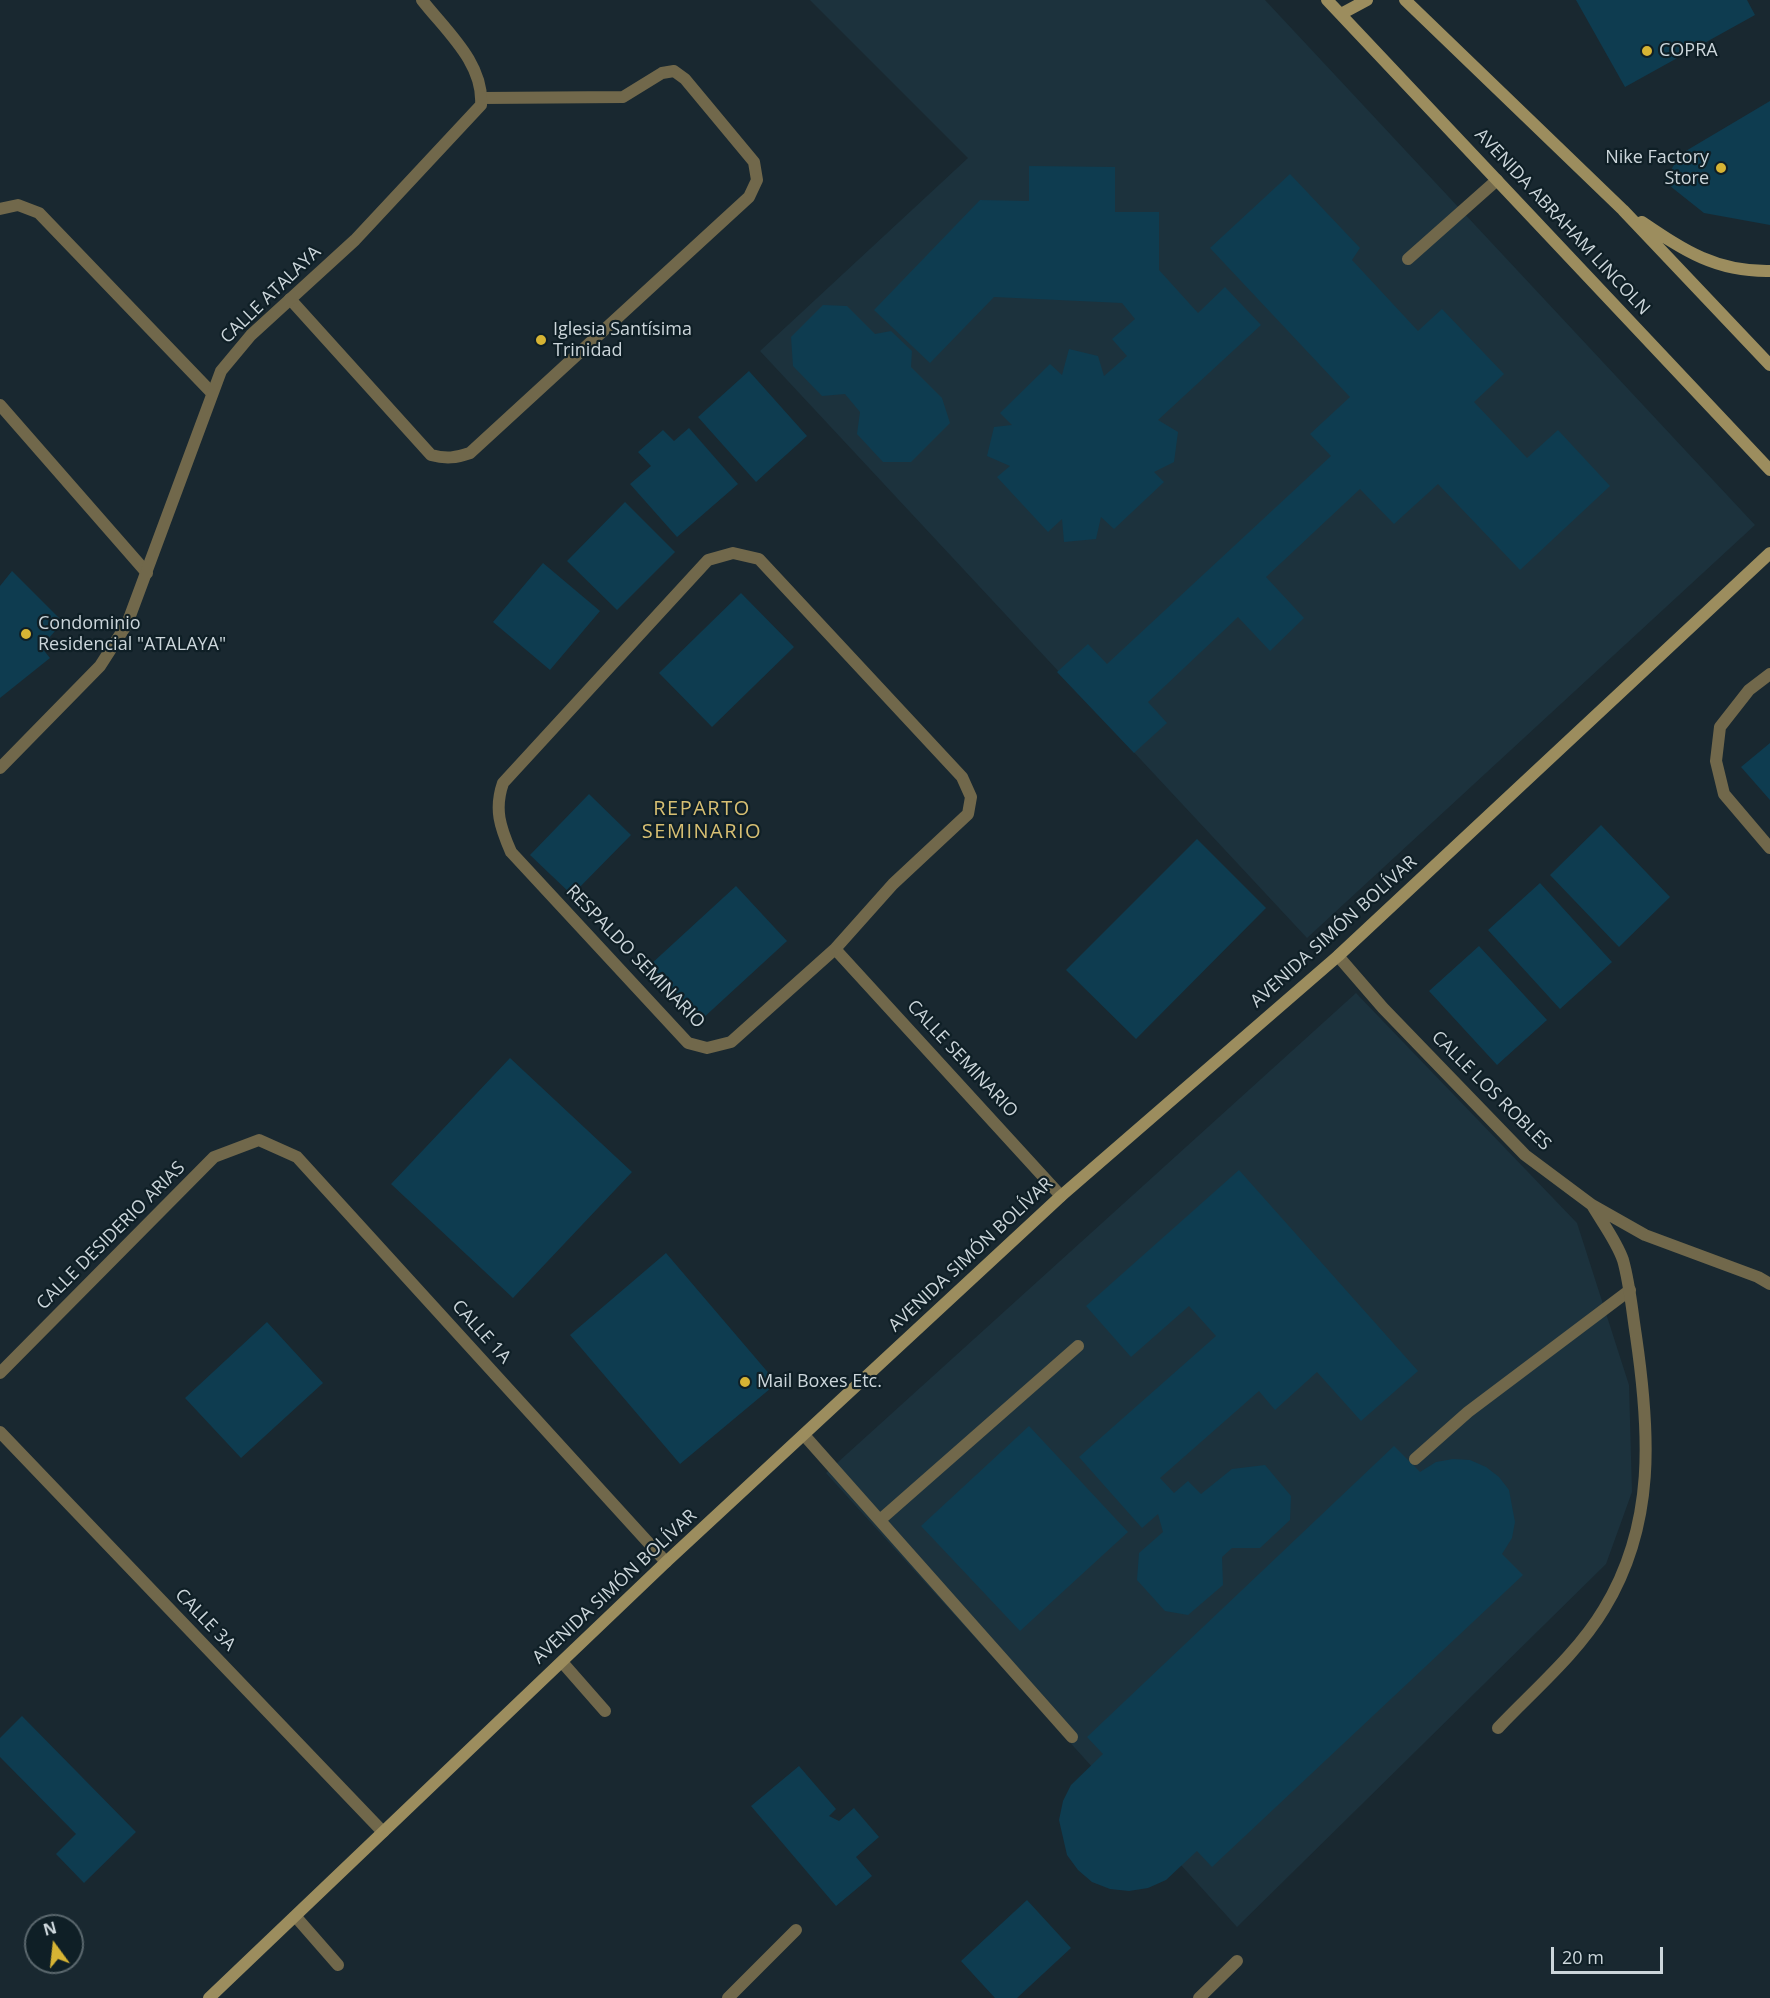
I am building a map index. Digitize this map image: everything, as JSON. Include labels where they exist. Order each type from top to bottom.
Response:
[{"type":"main road","name":"AVENIDA ABRAHAM LINCOLN","points":[[1326,0],[1770,470]]},
{"type":"main road","points":[[1341,14],[1366,0]]},
{"type":"main road","points":[[1406,0],[1623,210],[1770,365]]},
{"type":"main road","points":[[1623,210],[1681,248],[1714,264],[1770,271]]},
{"type":"main road","name":"AVENIDA SIMÓN BOLÍVAR","points":[[209,1998],[666,1562],[1061,1196],[1338,956],[1770,553]]},
{"type":"street","points":[[290,299],[432,455],[445,459],[458,458],[470,453],[749,197],[757,180],[754,162],[685,79],[674,71],[662,73],[623,97],[482,98],[476,69],[422,0]]},
{"type":"street","name":"CALLE ATALAYA","points":[[0,768],[100,666],[127,624],[221,371],[251,335],[355,240],[481,105],[482,98]]},
{"type":"street","points":[[1408,259],[1497,180]]},
{"type":"street","points":[[0,208],[18,205],[39,213],[212,393]]},
{"type":"street","points":[[0,405],[147,573]]},
{"type":"street","name":"RESPALDO SEMINARIO","points":[[733,553],[759,559],[962,777],[971,797],[968,814],[894,884],[835,949],[731,1042],[707,1048],[688,1042],[511,852],[499,824],[498,800],[503,783],[708,560],[733,553]]},
{"type":"street","points":[[1770,674],[1749,690],[1720,727],[1716,761],[1724,794],[1770,848]]},
{"type":"street","name":"CALLE SEMINARIO","points":[[835,949],[1061,1196]]},
{"type":"street","name":"CALLE LOS ROBLES","points":[[1338,956],[1383,1008],[1525,1155],[1592,1205],[1645,1235],[1770,1284]]},
{"type":"street","name":"CALLE DESIDERIO ARIAS","points":[[0,1373],[214,1157],[259,1140]]},
{"type":"street","name":"CALLE 1A","points":[[259,1140],[297,1157],[666,1562]]},
{"type":"street","points":[[1498,1728],[1580,1641],[1603,1610],[1620,1578],[1637,1530],[1646,1482],[1647,1429],[1630,1290],[1622,1258],[1592,1205]]},
{"type":"street","points":[[1415,1459],[1468,1412],[1630,1290]]},
{"type":"street","points":[[880,1520],[1078,1346]]},
{"type":"street","name":"CALLE 3A","points":[[0,1432],[384,1832]]},
{"type":"street","points":[[804,1435],[1072,1737]]},
{"type":"street","points":[[562,1662],[605,1711]]},
{"type":"street","points":[[296,1917],[338,1965]]},
{"type":"street","points":[[728,1998],[796,1930]]},
{"type":"street","points":[[1199,1998],[1237,1961]]},
{"type":"shaded area","points":[[810,0],[1265,0],[1755,525],[1307,938],[760,351],[968,158]]},
{"type":"shaded area","points":[[1356,993],[1577,1223],[1629,1385],[1632,1492],[1606,1564],[1237,1927],[826,1473]]},
{"type":"building","name":"COPRA","points":[[1576,0],[1747,0],[1755,15],[1625,87]]},
{"type":"building","name":"Nike Factory Store","points":[[1770,101],[1770,225],[1704,213],[1665,182],[1679,155]]},
{"type":"building","points":[[1029,166],[1115,167],[1115,212],[1159,212],[1159,270],[1198,313],[1225,287],[1261,325],[1158,420],[1178,432],[1174,462],[1154,472],[1164,482],[1114,529],[1101,517],[1096,539],[1064,542],[1062,519],[1048,532],[997,477],[1010,466],[987,456],[994,427],[1012,425],[1000,413],[1050,364],[1062,375],[1069,349],[1098,356],[1104,376],[1127,356],[1112,339],[1135,319],[1122,303],[994,297],[930,363],[874,310],[980,200],[1029,201]]},
{"type":"building","points":[[1290,174],[1360,248],[1352,260],[1418,331],[1442,309],[1504,374],[1474,402],[1527,458],[1558,430],[1610,486],[1520,570],[1438,484],[1394,524],[1360,489],[1266,577],[1304,618],[1270,651],[1238,617],[1148,702],[1167,723],[1134,753],[1057,672],[1088,644],[1107,664],[1331,456],[1310,434],[1350,397],[1210,248]]},
{"type":"building","points":[[823,305],[847,306],[875,334],[891,331],[912,351],[911,367],[942,398],[950,423],[911,462],[883,462],[857,434],[860,412],[845,394],[822,396],[793,366],[791,337]]},
{"type":"building","points":[[749,371],[807,436],[756,482],[698,417]]},
{"type":"building","points":[[689,428],[738,484],[677,537],[630,484],[651,466],[638,452],[663,430],[674,441]]},
{"type":"building","points":[[625,502],[675,552],[617,610],[567,561]]},
{"type":"building","points":[[543,563],[600,611],[550,670],[493,622]]},
{"type":"building","name":"Condominio Residencial \"ATALAYA\"","points":[[12,571],[63,622],[41,647],[50,658],[0,698],[0,586]]},
{"type":"building","points":[[741,593],[794,647],[712,727],[659,673]]},
{"type":"building","points":[[1770,743],[1770,800],[1741,767]]},
{"type":"building","points":[[589,794],[631,835],[572,895],[530,855]]},
{"type":"building","points":[[1601,825],[1670,897],[1619,947],[1550,875]]},
{"type":"building","points":[[1197,839],[1266,908],[1136,1039],[1066,970]]},
{"type":"building","points":[[1540,883],[1612,962],[1560,1009],[1488,930]]},
{"type":"building","points":[[736,886],[787,941],[701,1020],[650,965]]},
{"type":"building","points":[[1479,946],[1547,1020],[1497,1065],[1429,991]]},
{"type":"building","points":[[510,1058],[632,1172],[513,1298],[391,1184]]},
{"type":"building","points":[[1239,1170],[1418,1371],[1361,1421],[1317,1372],[1275,1410],[1259,1391],[1160,1478],[1174,1493],[1188,1481],[1201,1494],[1232,1469],[1265,1465],[1291,1496],[1290,1520],[1260,1548],[1232,1548],[1222,1557],[1223,1585],[1188,1615],[1165,1611],[1137,1580],[1139,1553],[1163,1532],[1158,1514],[1142,1528],[1079,1457],[1216,1336],[1189,1306],[1131,1357],[1086,1306]]},
{"type":"building","points":[[666,1253],[777,1383],[680,1464],[570,1335]]},
{"type":"building","points":[[267,1322],[323,1383],[241,1458],[185,1398]]},
{"type":"building","points":[[1029,1426],[1128,1532],[1020,1631],[921,1526]]},
{"type":"building","points":[[1394,1446],[1420,1472],[1436,1462],[1453,1459],[1470,1460],[1486,1467],[1499,1477],[1509,1490],[1515,1522],[1512,1538],[1502,1554],[1523,1575],[1212,1867],[1197,1851],[1166,1880],[1148,1888],[1129,1891],[1110,1889],[1092,1882],[1078,1870],[1067,1855],[1059,1820],[1063,1801],[1071,1785],[1103,1754],[1087,1737]]},
{"type":"building","points":[[22,1716],[136,1832],[84,1883],[56,1854],[76,1834],[0,1757],[0,1738]]},
{"type":"building","points":[[799,1766],[836,1809],[829,1816],[839,1821],[854,1808],[879,1837],[856,1857],[872,1876],[836,1906],[751,1806]]},
{"type":"building","points":[[1027,1900],[1071,1948],[1017,1998],[995,1998],[961,1961]]},
{"type":"place","name":"COPRA","points":[[1647,51]]},
{"type":"place","name":"Nike Factory Store","points":[[1721,168]]},
{"type":"place","name":"Iglesia Santísima Trinidad","points":[[541,340]]},
{"type":"place","name":"Condominio Residencial \"ATALAYA\"","points":[[26,634]]},
{"type":"place","name":"Mail Boxes Etc.","points":[[745,1382]]},
{"type":"district","name":"REPARTO SEMINARIO","points":[[702,820]]}]
